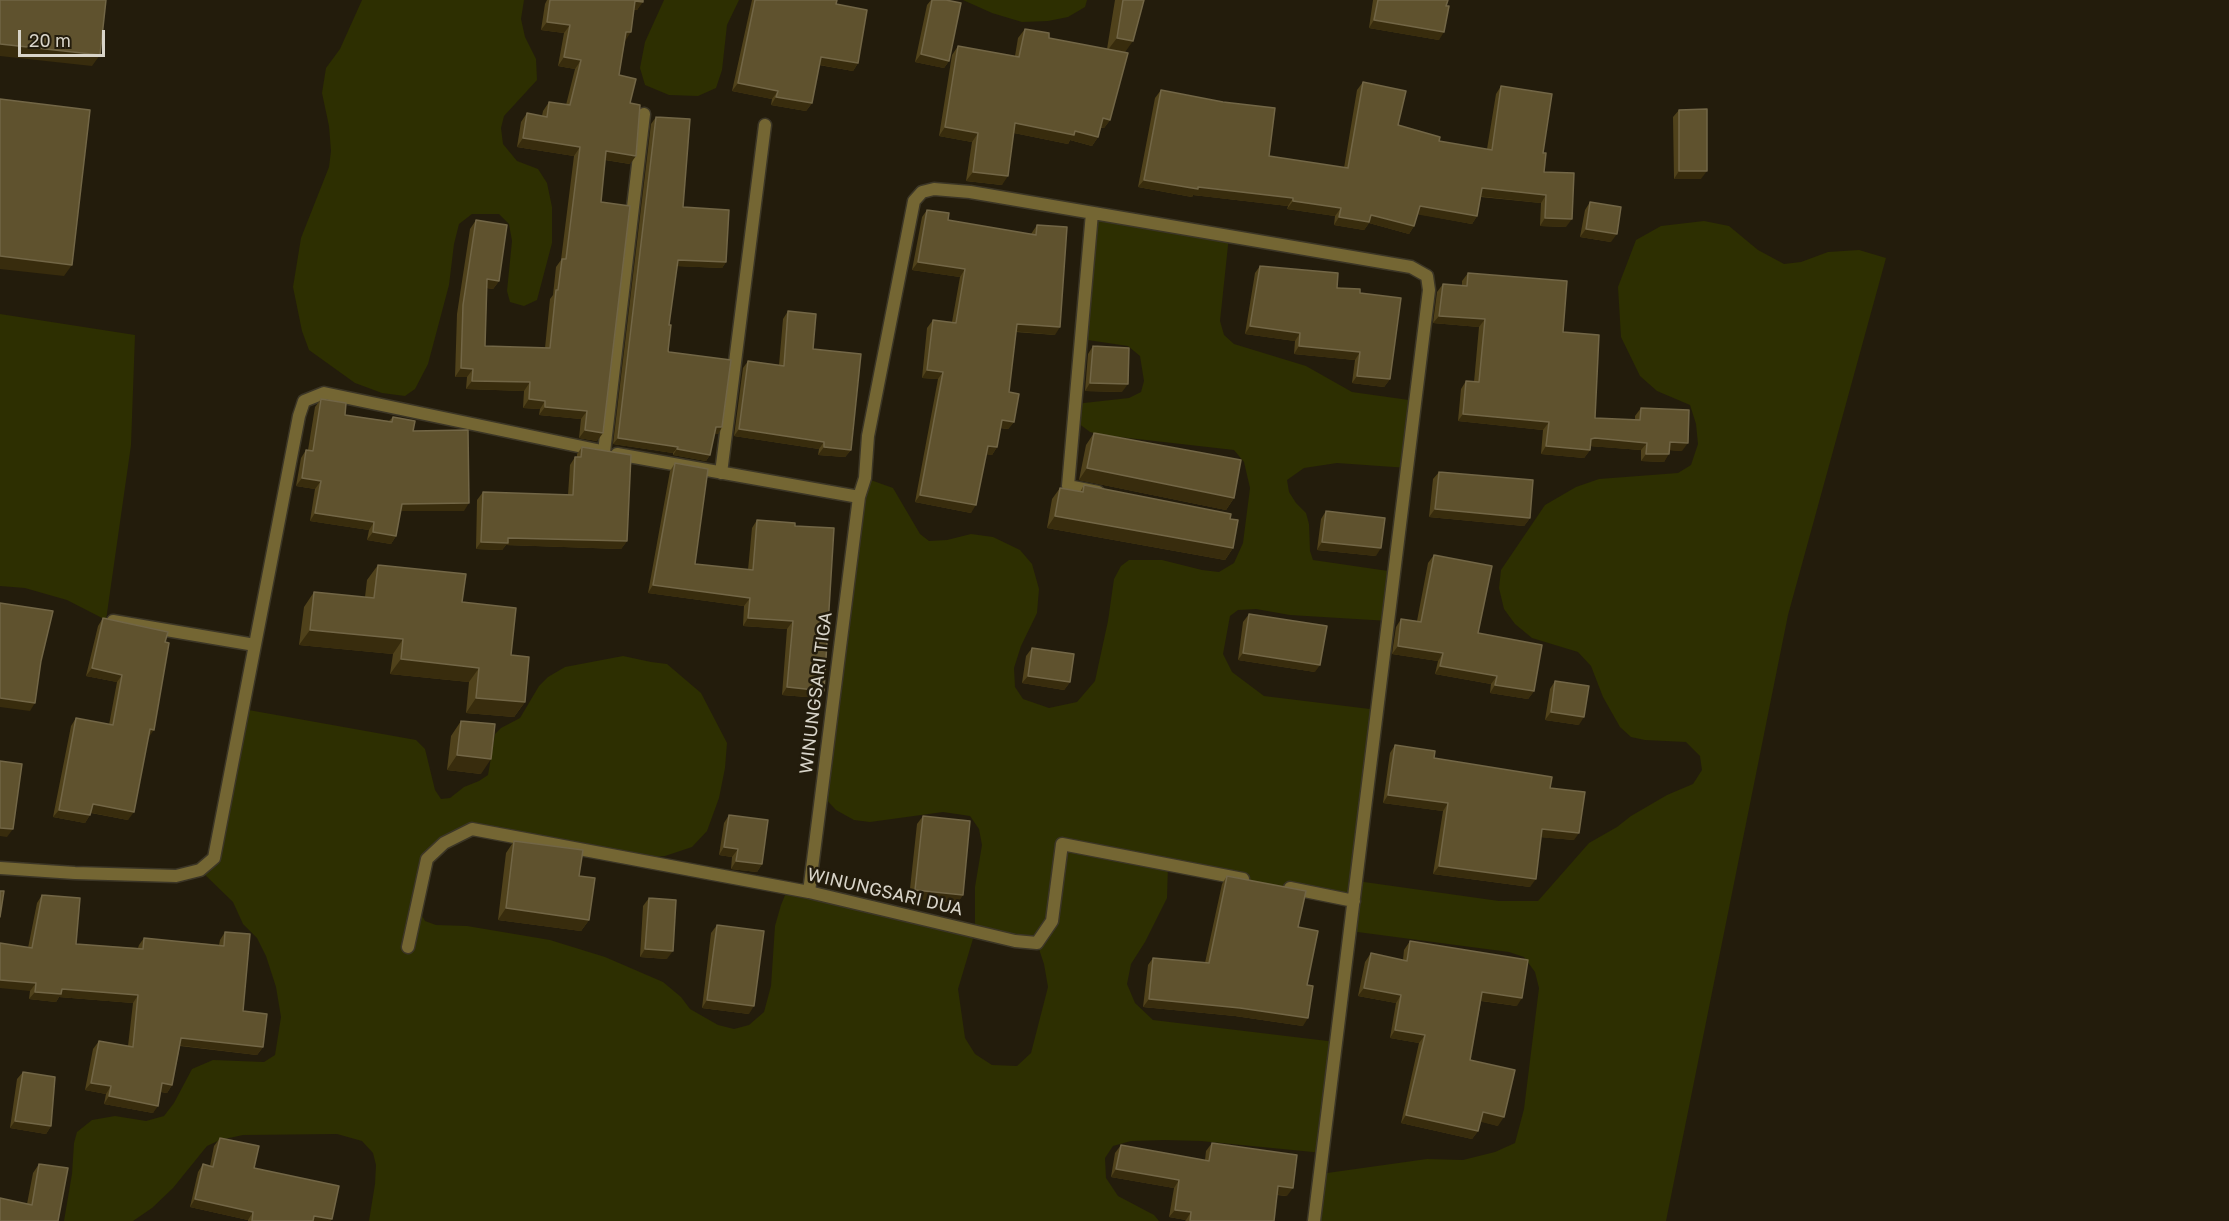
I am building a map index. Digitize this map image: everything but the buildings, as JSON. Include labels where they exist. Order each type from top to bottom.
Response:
[{"type":"street","points":[[604,452],[644,114]]},
{"type":"street","points":[[721,473],[765,125]]},
{"type":"street","name":"WINUNGSARI TIGA","points":[[809,892],[859,497],[865,478],[868,436],[914,201],[922,192],[934,189],[970,192],[1411,267],[1427,276],[1430,290],[1314,1221]]},
{"type":"street","points":[[1092,213],[1068,486],[1114,496]]},
{"type":"street","points":[[0,868],[176,876],[200,870],[214,858],[304,401],[324,393],[604,452],[859,497]]},
{"type":"street","points":[[106,620],[255,645]]},
{"type":"street","name":"WINUNGSARI DUA","points":[[408,947],[427,859],[444,843],[472,829],[809,892],[1015,941],[1037,943],[1052,921],[1062,844],[1250,881]]},
{"type":"street","points":[[1273,885],[1354,901]]},
{"type":"shaded area","points":[[362,0],[524,0],[521,19],[525,37],[536,59],[537,80],[504,116],[501,128],[503,144],[517,161],[538,169],[547,183],[552,207],[552,243],[537,300],[524,306],[510,302],[507,291],[512,241],[509,224],[499,214],[472,214],[459,224],[449,285],[428,364],[415,389],[405,396],[382,393],[355,383],[309,350],[302,331],[293,287],[301,238],[329,167],[331,151],[329,126],[322,93],[326,68],[340,49]]},
{"type":"shaded area","points":[[664,0],[739,0],[727,25],[722,70],[716,88],[698,96],[669,95],[645,85],[640,68],[645,42]]},
{"type":"shaded area","points":[[963,0],[1087,0],[1085,7],[1068,17],[1048,21],[1022,22],[992,13]]},
{"type":"shaded area","points":[[1092,213],[1229,236],[1220,321],[1224,335],[1234,344],[1306,366],[1352,392],[1416,401],[1408,468],[1337,463],[1304,468],[1287,480],[1289,492],[1306,513],[1313,560],[1395,572],[1389,621],[1290,615],[1256,609],[1238,610],[1230,616],[1223,654],[1232,672],[1264,696],[1378,710],[1357,881],[1499,901],[1538,901],[1589,843],[1667,795],[1693,784],[1702,770],[1700,756],[1686,742],[1631,737],[1620,727],[1603,697],[1591,666],[1578,652],[1532,638],[1515,624],[1504,609],[1499,588],[1501,570],[1545,505],[1576,487],[1599,479],[1678,473],[1691,465],[1698,444],[1696,424],[1690,405],[1657,391],[1640,376],[1621,337],[1618,287],[1636,240],[1661,226],[1704,221],[1729,226],[1758,250],[1784,264],[1801,262],[1828,252],[1859,250],[1886,258],[1788,615],[1666,1221],[1314,1221],[1320,1174],[1427,1159],[1463,1160],[1495,1152],[1515,1143],[1524,1109],[1539,988],[1535,972],[1524,957],[1509,952],[1350,931],[1354,902],[1168,865],[1167,898],[1131,964],[1127,984],[1135,1003],[1153,1020],[1336,1042],[1323,1153],[1201,1141],[1131,1141],[1113,1146],[1105,1158],[1106,1178],[1118,1196],[1154,1215],[1159,1221],[369,1221],[375,1184],[376,1165],[373,1153],[362,1141],[337,1134],[243,1135],[220,1140],[207,1146],[173,1188],[152,1208],[133,1221],[64,1221],[77,1132],[92,1120],[115,1116],[146,1121],[164,1116],[174,1103],[192,1069],[213,1060],[264,1062],[275,1055],[281,1017],[276,987],[266,956],[257,938],[243,924],[233,902],[200,870],[214,858],[243,709],[416,740],[425,749],[435,790],[441,799],[450,798],[464,787],[488,775],[495,734],[501,728],[520,718],[539,686],[548,677],[565,667],[623,656],[667,664],[701,693],[727,743],[719,798],[707,831],[692,847],[665,856],[630,859],[472,829],[427,859],[417,907],[425,921],[436,925],[467,926],[550,940],[605,957],[663,982],[681,997],[690,1009],[718,1025],[734,1029],[749,1025],[764,1012],[771,986],[775,926],[788,888],[975,931],[975,887],[982,845],[979,829],[970,816],[943,812],[870,822],[854,820],[836,810],[821,794],[865,478],[893,488],[920,534],[929,541],[947,540],[971,534],[993,537],[1020,550],[1032,564],[1039,589],[1037,613],[1021,646],[1014,668],[1015,687],[1023,699],[1049,708],[1077,702],[1095,681],[1114,579],[1121,566],[1129,560],[1162,560],[1219,572],[1234,563],[1243,543],[1250,488],[1244,462],[1234,450],[1102,435],[1090,432],[1074,420],[1075,404],[1129,398],[1141,392],[1144,381],[1140,356],[1128,346],[1081,339]],"holes":[[[975,932],[1037,943],[1048,987],[1031,1053],[1017,1066],[992,1065],[975,1054],[965,1038],[958,989]]]},
{"type":"shaded area","points":[[0,314],[135,335],[131,445],[106,620],[67,600],[25,588],[0,586]]}]
